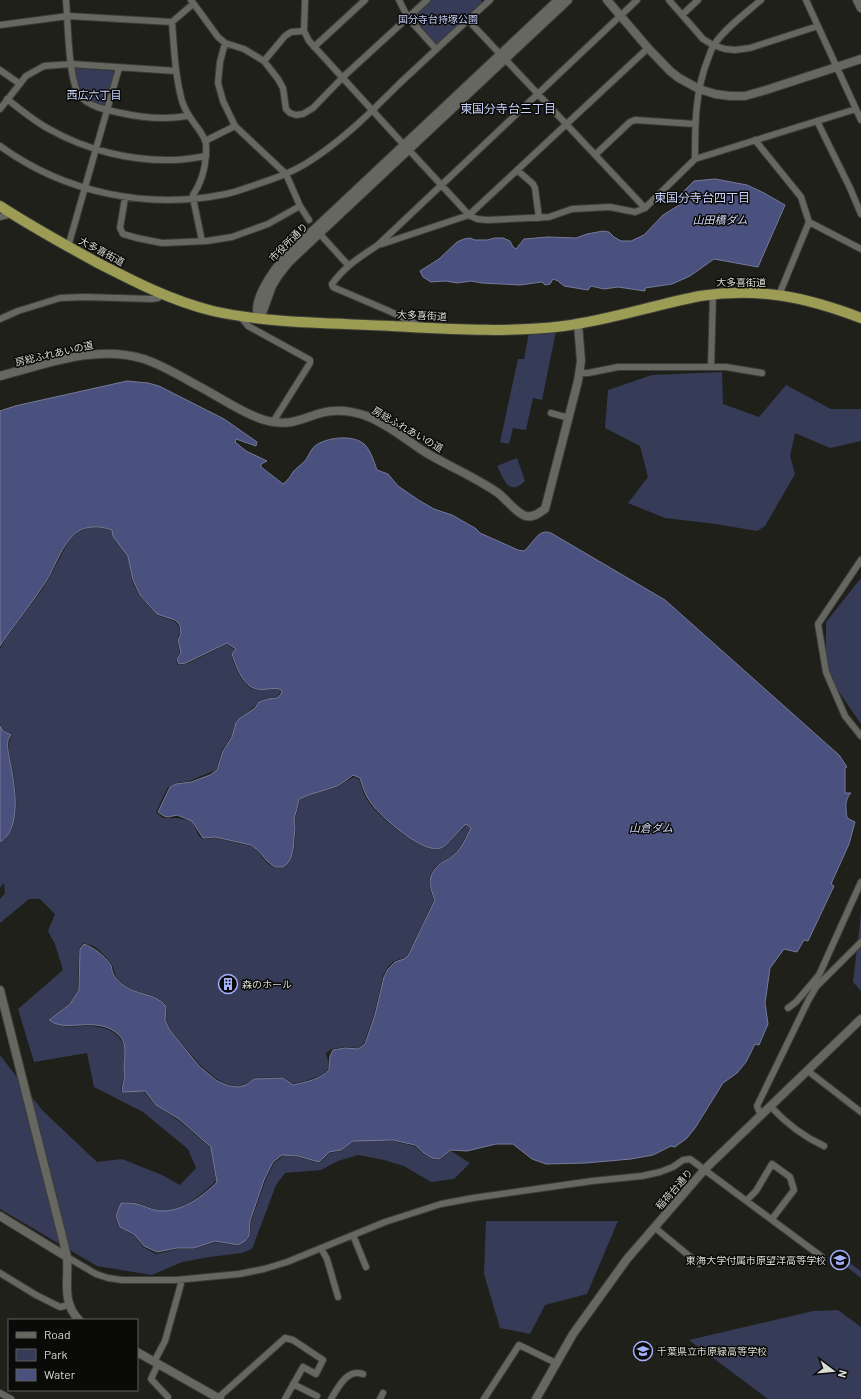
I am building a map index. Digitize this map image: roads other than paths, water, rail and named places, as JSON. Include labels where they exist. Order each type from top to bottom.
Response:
[{"type":"highway","name":"大多喜街道","points":[[0,206],[68,247],[162,295],[212,310],[260,319],[423,328],[512,330],[578,324],[609,318],[686,298],[713,294],[753,292],[809,301],[861,318]]},
{"type":"street","points":[[66,0],[71,64],[74,84],[80,96],[93,105],[107,110],[149,118],[172,119],[187,116]]},
{"type":"street","points":[[305,0],[304,31],[314,47],[469,215],[477,218],[488,220],[539,218],[549,217],[572,209],[610,207],[635,212],[645,208],[695,159],[856,109]]},
{"type":"street","points":[[314,47],[365,0]]},
{"type":"street","points":[[399,0],[408,18],[436,49]]},
{"type":"street","points":[[0,25],[68,16],[172,22],[192,2],[218,38],[225,43],[244,49],[264,61],[283,88],[286,109],[296,116],[313,108],[343,77],[427,0]]},
{"type":"street","points":[[0,146],[46,174],[85,189],[125,198],[161,200],[227,194],[286,174],[313,159],[346,134],[373,110],[436,49],[490,0]]},
{"type":"street","name":"市役所通り","points":[[503,57],[558,0]]},
{"type":"street","name":"市役所通り","points":[[260,319],[257,310],[259,302],[264,287],[278,264],[503,57],[568,0]]},
{"type":"street","points":[[607,0],[648,48],[674,74],[699,89],[730,96],[745,96],[861,59]]},
{"type":"street","points":[[423,328],[389,311],[333,287],[332,284],[348,265],[378,245],[637,0]]},
{"type":"street","points":[[669,0],[703,38],[713,45],[735,50],[750,48],[818,26]]},
{"type":"street","points":[[682,15],[698,0]]},
{"type":"street","points":[[695,159],[695,124],[699,89],[713,45],[721,35],[761,0]]},
{"type":"street","points":[[806,0],[861,120]]},
{"type":"street","points":[[857,0],[861,8]]},
{"type":"street","points":[[468,20],[645,208]]},
{"type":"street","points":[[172,22],[179,89],[187,116],[205,141],[206,156],[203,176],[193,195],[202,241]]},
{"type":"street","points":[[264,61],[285,36],[291,32],[304,31]]},
{"type":"street","points":[[225,43],[220,62],[218,83],[223,101],[235,126],[286,174],[300,206],[309,220]]},
{"type":"street","points":[[378,245],[469,215],[648,48]]},
{"type":"street","points":[[0,109],[26,76],[44,66],[71,64],[176,71]]},
{"type":"street","points":[[68,247],[119,68]]},
{"type":"street","points":[[0,70],[20,84]]},
{"type":"street","points":[[7,100],[49,130],[96,150],[144,159],[173,160],[206,156]]},
{"type":"street","points":[[595,155],[630,122],[635,120],[695,124]]},
{"type":"street","points":[[817,121],[861,214]]},
{"type":"street","points":[[205,141],[235,126]]},
{"type":"street","points":[[754,140],[801,197],[809,222],[779,295]]},
{"type":"street","name":"市役所通り","points":[[260,319],[272,286],[289,262],[406,147]]},
{"type":"street","points":[[517,170],[533,184],[535,188],[539,218]]},
{"type":"street","points":[[125,198],[120,228],[123,234],[162,243],[202,241],[232,236],[268,224],[300,206]]},
{"type":"street","points":[[0,217],[12,214]]},
{"type":"street","points":[[809,222],[861,249]]},
{"type":"street","points":[[319,233],[348,265]]},
{"type":"street","points":[[711,367],[713,294]]},
{"type":"street","points":[[0,318],[60,298],[84,297],[152,299],[158,298],[162,295]]},
{"type":"street","points":[[239,316],[248,326],[310,360],[310,363],[273,422]]},
{"type":"street","name":"房総ふれあいの道","points":[[0,376],[83,355],[115,353],[130,355],[158,364],[261,419],[273,422],[294,423],[332,411],[355,412],[369,417],[395,431],[424,451],[498,493],[518,512],[526,516],[535,516],[545,509],[580,373],[581,361],[578,324]]},
{"type":"street","points":[[580,373],[588,373],[618,367],[726,367],[762,373]]},
{"type":"street","points":[[551,413],[569,418]]},
{"type":"street","points":[[861,560],[818,624],[826,672],[845,716],[861,736]]},
{"type":"street","points":[[788,1008],[796,1002],[819,975],[861,882]]},
{"type":"street","points":[[761,1116],[757,1106],[816,987],[861,942]]},
{"type":"street","points":[[0,990],[67,1257],[66,1288],[69,1305],[78,1319]]},
{"type":"street","name":"稲荷台通り","points":[[536,1399],[573,1334],[622,1266],[654,1227],[705,1169],[860,1023]]},
{"type":"street","points":[[808,1071],[861,1112]]},
{"type":"street","points":[[771,1107],[780,1118],[824,1146]]},
{"type":"street","points":[[0,1216],[83,1267],[108,1278],[146,1281],[224,1277],[264,1269],[287,1262],[415,1211],[447,1203],[584,1182],[642,1176],[660,1172],[673,1167],[683,1160],[690,1159],[772,1218],[822,1257]]},
{"type":"street","points":[[747,1200],[756,1191],[772,1164],[790,1177],[794,1190],[772,1218]]},
{"type":"street","points":[[654,1227],[699,1264]]},
{"type":"street","points":[[353,1235],[366,1267]]},
{"type":"street","points":[[321,1248],[327,1259],[338,1297]]},
{"type":"street","points":[[0,1273],[36,1295],[60,1307],[69,1305]]},
{"type":"street","points":[[168,1397],[151,1379],[165,1341],[182,1280]]},
{"type":"street","points":[[138,1353],[219,1399],[285,1338],[293,1340],[323,1360],[316,1374],[303,1367],[285,1399]]},
{"type":"street","points":[[484,1399],[519,1344],[556,1363]]},
{"type":"street","points":[[331,1399],[343,1380],[352,1372],[363,1374]]},
{"type":"street","points":[[293,1384],[317,1396]]},
{"type":"street","points":[[0,1393],[11,1399]]},
{"type":"street","points":[[380,1399],[384,1393]]},
{"type":"water","name":"山田橋ダム","points":[[715,179],[747,185],[785,205],[758,267],[714,259],[690,276],[672,284],[645,288],[645,291],[618,287],[604,289],[591,286],[588,290],[564,286],[553,279],[550,284],[545,285],[542,282],[520,285],[471,281],[457,283],[446,281],[431,282],[423,277],[420,271],[439,259],[457,242],[470,238],[475,240],[487,240],[503,238],[510,241],[516,249],[524,239],[548,237],[576,238],[603,231],[609,232],[621,241],[631,241],[644,235],[663,215],[681,204],[679,196],[694,181]]},
{"type":"water","name":"山倉ダム","points":[[127,381],[148,383],[159,386],[224,419],[257,442],[256,446],[236,439],[235,442],[246,451],[267,461],[261,464],[261,467],[283,484],[305,461],[314,447],[320,443],[326,440],[340,438],[355,439],[367,447],[377,470],[388,474],[398,486],[420,501],[434,509],[452,515],[475,528],[480,533],[518,550],[524,551],[539,534],[547,532],[551,533],[665,600],[839,755],[847,767],[845,768],[845,793],[851,793],[846,802],[847,818],[855,822],[849,844],[831,884],[834,886],[808,941],[804,940],[797,952],[784,949],[770,968],[765,1003],[768,1024],[759,1045],[755,1044],[746,1062],[737,1073],[723,1083],[695,1128],[687,1138],[675,1147],[671,1146],[653,1155],[631,1159],[586,1163],[546,1164],[532,1159],[513,1144],[496,1144],[467,1151],[451,1150],[439,1159],[432,1158],[415,1145],[393,1140],[353,1141],[341,1150],[329,1152],[319,1162],[298,1156],[282,1155],[273,1162],[264,1180],[250,1221],[249,1236],[245,1241],[238,1245],[215,1241],[194,1248],[177,1248],[157,1252],[144,1246],[134,1234],[120,1227],[116,1216],[121,1203],[137,1204],[158,1211],[169,1211],[184,1206],[199,1198],[217,1182],[211,1147],[179,1119],[156,1105],[145,1091],[123,1092],[125,1046],[119,1035],[110,1029],[101,1026],[64,1025],[56,1024],[49,1020],[70,1004],[79,990],[80,949],[84,944],[105,958],[111,965],[115,976],[123,985],[134,991],[156,998],[166,1006],[165,1020],[169,1029],[199,1066],[217,1081],[229,1086],[238,1087],[246,1085],[254,1079],[283,1078],[293,1085],[312,1080],[329,1070],[330,1056],[333,1050],[345,1048],[358,1049],[365,1044],[375,1015],[384,977],[388,969],[395,962],[408,956],[435,900],[430,884],[430,879],[434,870],[457,852],[464,843],[471,828],[466,824],[444,847],[434,849],[424,846],[403,833],[376,809],[364,791],[360,778],[353,775],[337,786],[299,799],[294,818],[295,827],[291,858],[283,867],[275,867],[251,845],[215,837],[203,838],[192,821],[177,815],[168,817],[164,816],[158,812],[170,787],[176,784],[191,782],[210,775],[217,770],[223,751],[232,737],[236,723],[240,718],[255,708],[259,702],[277,698],[281,694],[282,690],[276,688],[257,689],[248,684],[241,675],[232,654],[236,649],[227,643],[186,663],[179,664],[177,659],[181,653],[178,640],[181,634],[180,625],[175,620],[157,614],[140,595],[133,580],[128,556],[113,536],[112,530],[99,527],[90,527],[77,532],[72,536],[63,549],[47,580],[0,646],[0,411],[15,406]]},
{"type":"water","points":[[0,726],[3,731],[11,735],[8,740],[8,748],[14,786],[15,813],[10,830],[6,837],[0,842]]},
{"type":"place","name":"森のホール","points":[[228,984]]},
{"type":"place","name":"東海大学付属市原望洋高等学校","points":[[840,1260]]},
{"type":"place","name":"千葉県立市原緑高等学校","points":[[643,1351]]},
{"type":"district","name":"西広六丁目","points":[[94,95]]},
{"type":"district","name":"東国分寺台三丁目","points":[[508,109]]},
{"type":"district","name":"東国分寺台四丁目","points":[[702,198]]},
{"type":"park label","name":"国分寺台持塚公園","points":[[438,19]]}]
